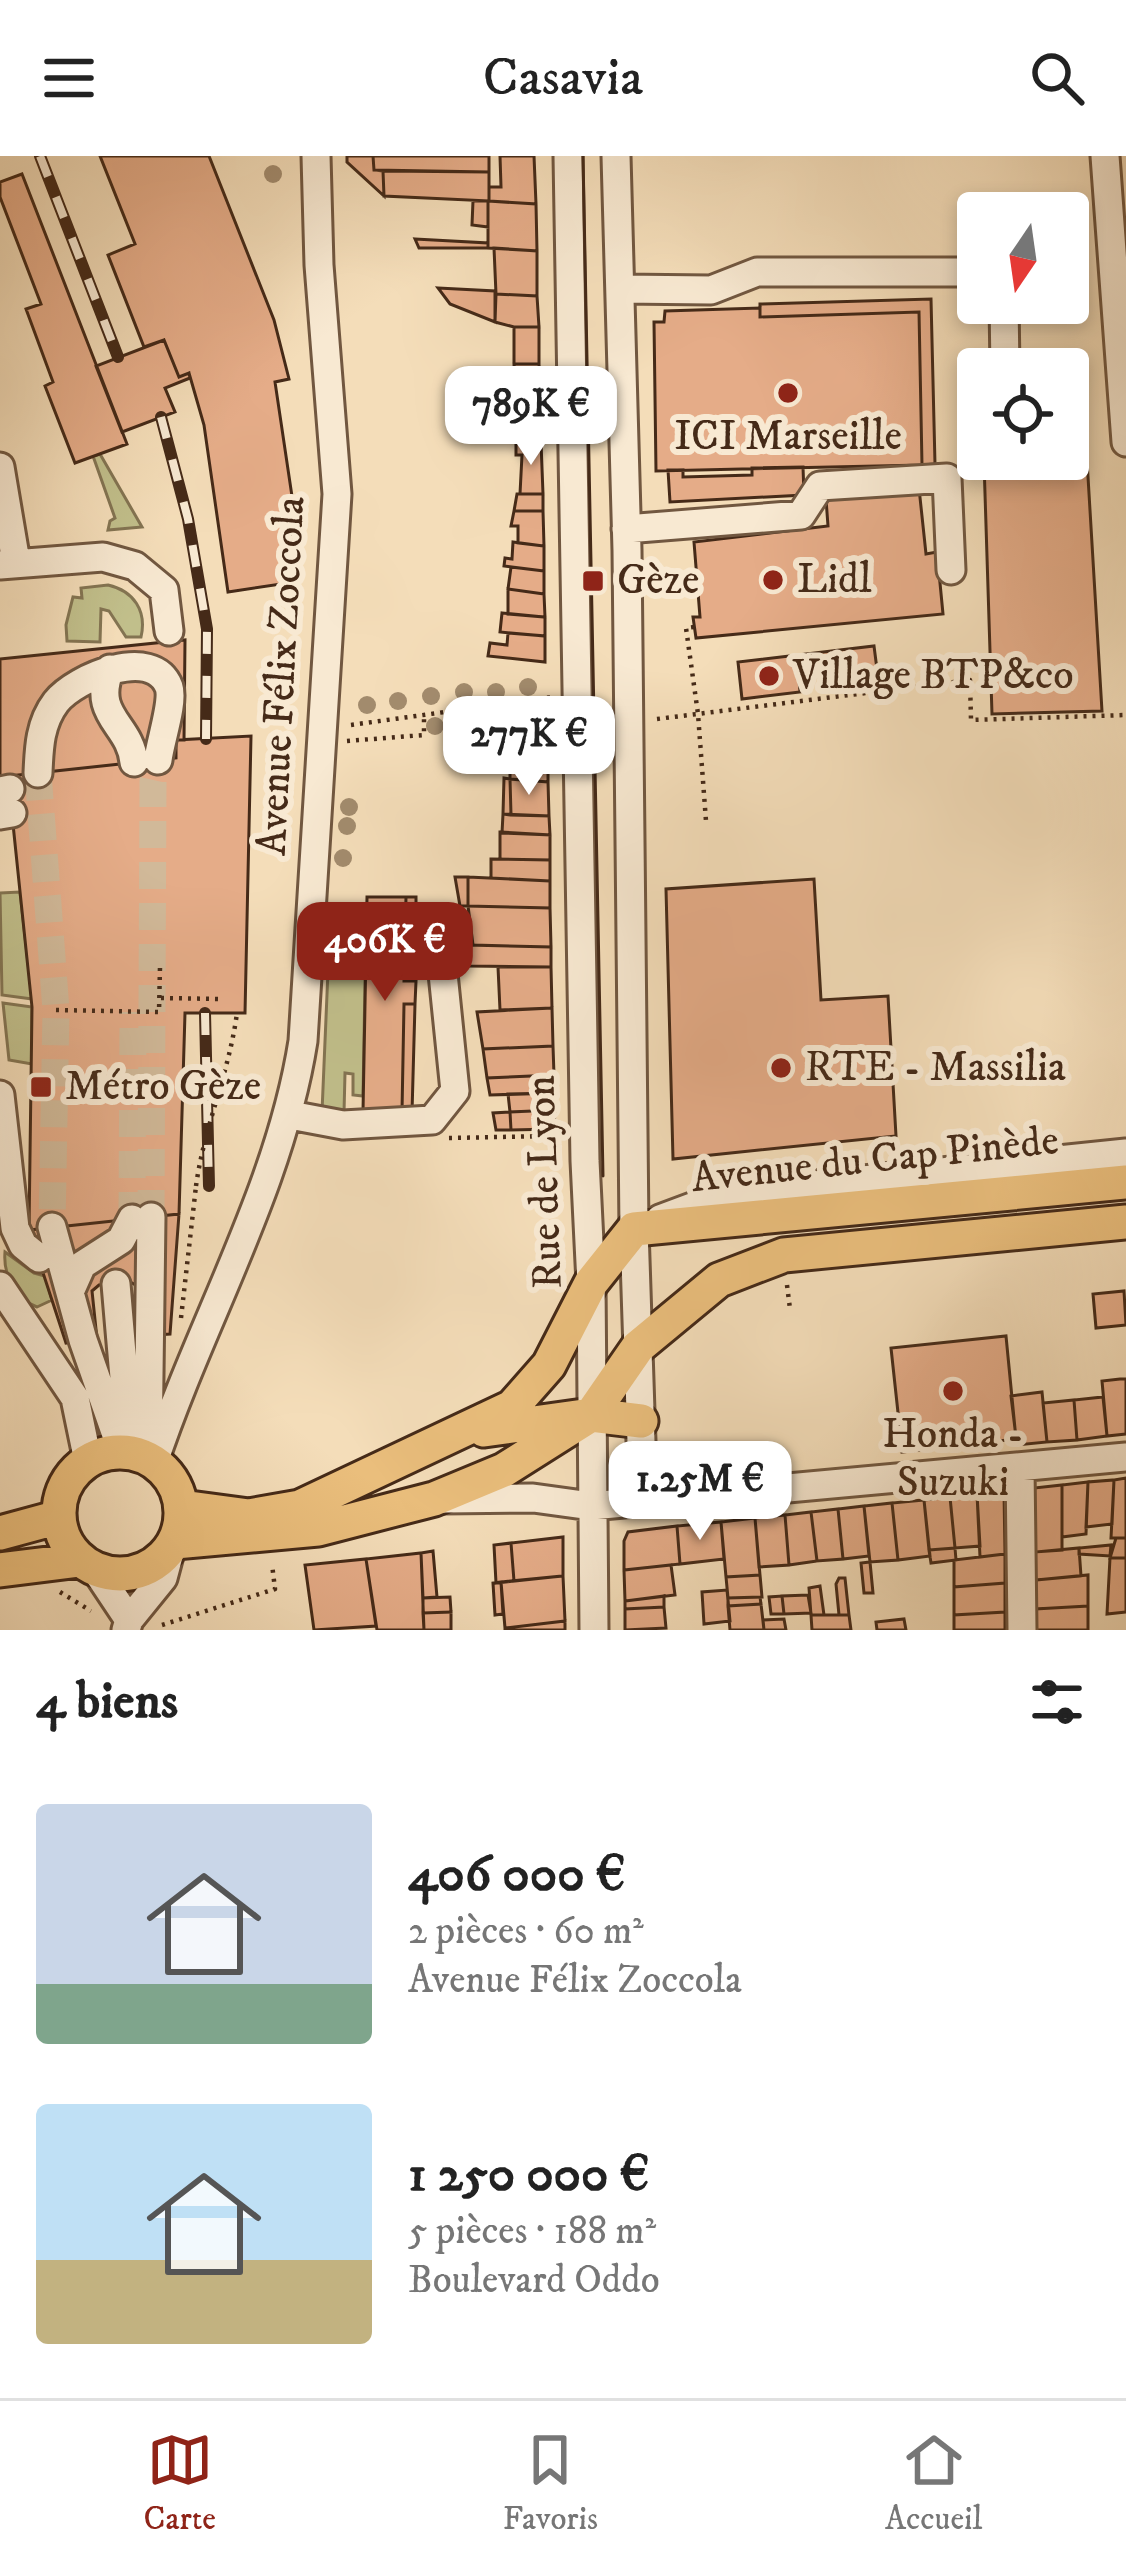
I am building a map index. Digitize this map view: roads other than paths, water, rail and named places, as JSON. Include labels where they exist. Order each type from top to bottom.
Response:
[{"type":"main road","name":"Avenue du Cap Pinède","points":[[634,1229],[1126,1182]]},
{"type":"main road","name":"Avenue du Cap Pinède","points":[[591,1414],[638,1347],[718,1280],[784,1256],[1126,1222]]},
{"type":"main road","points":[[182,1507],[249,1516],[300,1507],[512,1407],[549,1365],[591,1283],[634,1229]]},
{"type":"main road","points":[[459,1434],[591,1414],[641,1421]]},
{"type":"main road","points":[[173,1545],[318,1529],[434,1498],[504,1470],[591,1414]]},
{"type":"main road","points":[[140,1457],[175,1485],[182,1507],[173,1545],[158,1563],[116,1575],[88,1565],[67,1544],[59,1517],[67,1483],[88,1461],[140,1457]]},
{"type":"main road","points":[[0,1533],[59,1517]]},
{"type":"main road","points":[[0,1570],[48,1576],[88,1565]]},
{"type":"street","name":"Avenue Félix Zoccola","points":[[140,1457],[182,1380],[290,1115],[303,1041],[337,494],[319,266],[316,156]]},
{"type":"street","name":"Rue de Lyon","points":[[568,156],[594,1630]]},
{"type":"street","name":"Rue de Lyon","points":[[616,156],[643,1502]]},
{"type":"street","points":[[1105,156],[1126,442]]},
{"type":"street","points":[[621,289],[711,290],[757,272],[957,272]]},
{"type":"street","points":[[0,466],[8,564],[103,557],[135,566],[164,590],[169,631]]},
{"type":"street","points":[[626,530],[801,515],[820,486],[947,478],[951,570]]},
{"type":"street","points":[[38,773],[44,721],[58,699],[79,682],[110,669],[140,668],[158,673],[167,682],[171,695],[146,761],[115,727],[103,696],[110,669]]},
{"type":"street","points":[[290,1115],[343,1125],[432,1120],[455,1091],[441,954]]},
{"type":"street","points":[[0,1095],[15,1228],[23,1245],[39,1258]]},
{"type":"street","name":"Avenue du Cap Pinède","points":[[634,1229],[727,1194],[1126,1153]]},
{"type":"street","points":[[70,1292],[82,1265],[121,1240],[141,1218],[140,1457]]},
{"type":"street","points":[[52,1227],[70,1292],[140,1457]]},
{"type":"street","points":[[116,1284],[124,1377],[140,1457]]},
{"type":"street","points":[[0,1286],[75,1398],[88,1461]]},
{"type":"street","points":[[434,1498],[533,1498],[591,1506],[1126,1456]]},
{"type":"street","points":[[1020,1467],[1022,1630]]},
{"type":"street","points":[[88,1565],[128,1625],[163,1578],[173,1545]]},
{"type":"street","points":[[0,1585],[48,1576]]},
{"type":"tunnel","points":[[151,1217],[153,782],[158,760]]},
{"type":"tunnel","points":[[38,773],[56,1010],[52,1227]]},
{"type":"tunnel","points":[[132,1219],[133,1012]]},
{"type":"tram line","points":[[583,156],[603,1176]]},
{"type":"railway","points":[[40,156],[118,357]]},
{"type":"railway","points":[[161,417],[188,519],[207,629],[206,739]]},
{"type":"railway","points":[[205,1013],[209,1186]]},
{"type":"place","name":"ICI Marseille","points":[[788,393]]},
{"type":"place","name":"Lidl","points":[[773,580]]},
{"type":"place","name":"Gèze","points":[[593,581]]},
{"type":"place","name":"Village BTP&co","points":[[769,676]]},
{"type":"place","name":"RTE - Massilia","points":[[781,1068]]},
{"type":"place","name":"Métro Gèze","points":[[41,1087]]},
{"type":"place","name":"Honda - Suzuki","points":[[953,1391]]}]
